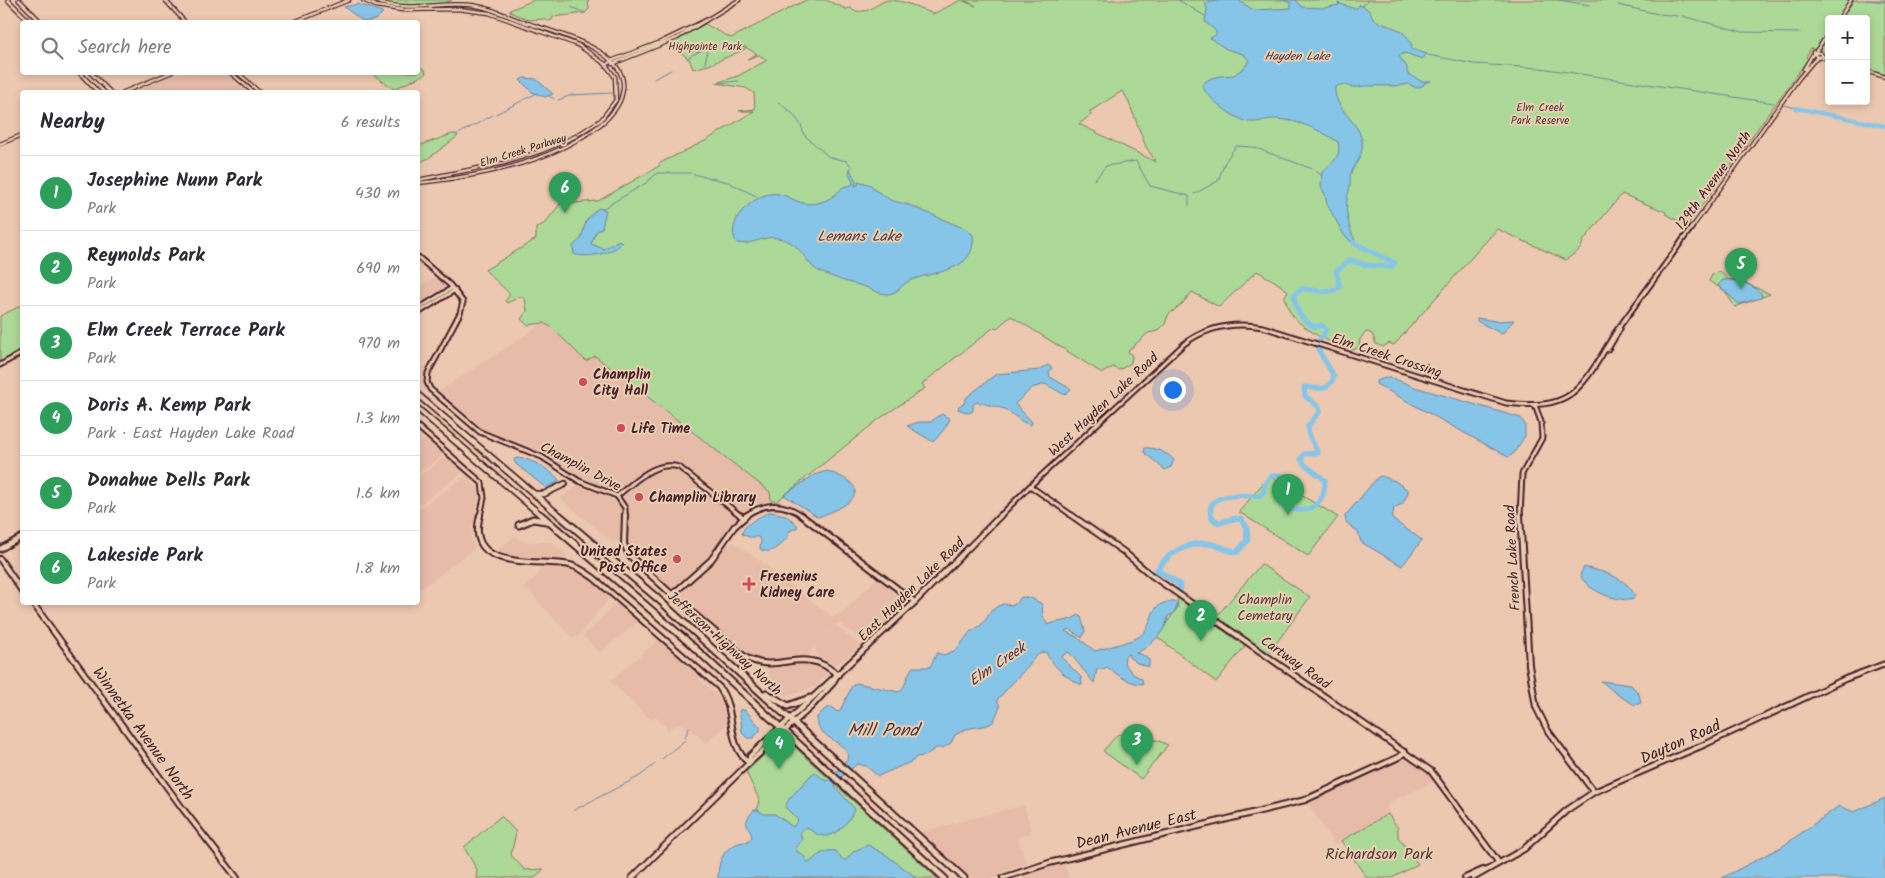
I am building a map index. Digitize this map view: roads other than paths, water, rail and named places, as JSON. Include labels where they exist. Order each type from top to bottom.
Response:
[{"type":"highway","points":[[8,0],[28,20]]},
{"type":"highway","points":[[19,0],[39,20]]},
{"type":"highway","points":[[81,75],[96,90]]},
{"type":"highway","points":[[93,75],[108,90]]},
{"type":"highway","name":"Jefferson Highway North","points":[[420,397],[658,598],[750,681],[832,775],[944,878]]},
{"type":"highway","name":"Jefferson Highway North","points":[[420,411],[686,640],[787,725],[841,766],[964,878]]},
{"type":"highway","points":[[533,494],[544,494],[565,484]]},
{"type":"highway","points":[[519,525],[535,519],[550,521]]},
{"type":"highway","points":[[750,681],[784,706],[794,706],[810,698]]},
{"type":"street","points":[[165,0],[182,20]]},
{"type":"street","points":[[299,20],[348,0]]},
{"type":"street","points":[[363,0],[376,6],[396,10],[466,8],[488,12],[520,25],[571,41],[606,64],[677,38],[738,0]]},
{"type":"street","points":[[372,0],[401,7],[465,5],[490,8],[525,22],[572,36],[587,43],[612,62]]},
{"type":"street","points":[[1842,15],[1852,0]]},
{"type":"street","name":"129th Avenue North","points":[[1816,52],[1825,40]]},
{"type":"street","name":"129th Avenue North","points":[[1799,78],[1821,55],[1821,48],[1825,42]]},
{"type":"street","points":[[1813,54],[1812,52],[1816,52],[1825,56]]},
{"type":"street","points":[[1813,54],[1821,55]]},
{"type":"street","name":"129th Avenue North","points":[[1535,405],[1559,400],[1577,390],[1605,350],[1608,349],[1643,294],[1799,78],[1813,54]]},
{"type":"street","name":"Elm Creek Parkway","points":[[420,181],[484,172],[545,154],[584,137],[612,115],[622,98],[623,80],[612,62]]},
{"type":"street","name":"Elm Creek Parkway","points":[[420,181],[456,174],[528,155],[558,145],[586,130],[604,116],[616,96],[616,81],[606,64]]},
{"type":"street","points":[[1870,72],[1885,77]]},
{"type":"street","points":[[129,90],[165,75]]},
{"type":"street","points":[[233,75],[251,90]]},
{"type":"street","points":[[239,75],[257,90]]},
{"type":"street","points":[[0,144],[20,135]]},
{"type":"street","points":[[420,258],[453,289],[420,310]]},
{"type":"street","name":"Champlin Drive","points":[[453,289],[461,296],[462,309],[428,373],[427,382],[430,389],[480,432],[542,457],[579,481],[618,496],[625,508],[624,544],[629,555],[702,621],[748,659],[756,663],[771,665],[797,659],[813,660],[826,665],[838,674]]},
{"type":"street","name":"Elm Creek Crossing","points":[[1233,325],[1263,327],[1490,399],[1511,404],[1535,405]]},
{"type":"street","name":"West Hayden Lake Road","points":[[999,518],[1030,486],[1186,342],[1206,330],[1233,325]]},
{"type":"street","points":[[0,365],[20,354]]},
{"type":"street","name":"French Lake Road","points":[[1535,405],[1542,423],[1543,436],[1538,449],[1524,470],[1520,508],[1529,665],[1533,694],[1538,713],[1548,731],[1594,792]]},
{"type":"street","points":[[420,429],[482,483],[486,497],[478,534],[480,542],[490,554],[499,558],[527,563],[570,565],[594,578],[719,687],[730,708],[736,747],[748,763]]},
{"type":"street","points":[[618,496],[656,467],[670,464],[679,467],[744,518]]},
{"type":"street","name":"Cartway Road","points":[[1030,486],[1124,552],[1151,575],[1435,775],[1499,864]]},
{"type":"street","points":[[673,594],[712,559],[732,528],[755,509],[766,505],[778,504],[790,507],[915,602]]},
{"type":"street","name":"East Hayden Lake Road","points":[[632,878],[748,763],[753,761],[810,698],[915,602],[999,518]]},
{"type":"street","points":[[0,549],[20,538]]},
{"type":"street","points":[[0,559],[20,588]]},
{"type":"street","name":"Winnetka Avenue North","points":[[34,605],[183,809],[237,878]]},
{"type":"street","name":"Dayton Road","points":[[1473,878],[1524,849],[1567,810],[1594,792],[1694,749],[1845,679],[1885,664]]},
{"type":"street","name":"East Hayden Lake Road","points":[[787,725],[834,682],[838,674]]},
{"type":"street","name":"Dean Avenue East","points":[[1003,878],[1014,872],[1316,796],[1399,757],[1404,752]]},
{"type":"street","name":"Dayton Road","points":[[1465,878],[1499,864]]},
{"type":"water","name":"Hayden Lake","points":[[1238,0],[1256,10],[1291,8],[1291,3],[1282,0],[1296,0],[1302,7],[1324,8],[1339,5],[1338,3],[1357,8],[1359,5],[1368,10],[1373,19],[1396,28],[1405,34],[1412,46],[1411,49],[1427,54],[1422,59],[1405,53],[1399,56],[1407,67],[1407,73],[1421,81],[1431,81],[1416,88],[1409,84],[1355,87],[1338,85],[1335,87],[1338,102],[1357,128],[1362,141],[1361,154],[1350,175],[1350,187],[1347,196],[1349,223],[1358,245],[1357,247],[1344,235],[1327,204],[1321,187],[1322,172],[1333,163],[1339,152],[1338,142],[1324,133],[1293,121],[1274,119],[1253,122],[1245,121],[1224,109],[1204,89],[1202,85],[1209,79],[1234,75],[1245,67],[1249,60],[1243,54],[1226,49],[1210,38],[1216,35],[1216,31],[1205,22],[1207,9],[1205,3]]},
{"type":"water","points":[[358,4],[383,13],[375,20],[361,20],[344,7]]},
{"type":"water","points":[[524,78],[536,79],[553,94],[545,97],[532,92],[520,80]]},
{"type":"water","name":"Lemans Lake","points":[[850,169],[856,181],[855,186],[858,185],[858,181],[871,185],[890,200],[909,205],[968,230],[973,235],[972,247],[968,257],[952,268],[909,281],[897,291],[887,294],[842,281],[820,272],[812,266],[794,245],[785,240],[773,237],[742,244],[737,243],[735,240],[734,229],[740,213],[762,196],[779,194],[808,204],[825,201],[838,193],[843,187],[852,185]]},
{"type":"water","points":[[598,208],[606,210],[602,228],[596,232],[591,244],[604,249],[619,240],[622,243],[613,250],[600,254],[585,256],[574,254],[573,246],[581,239],[586,221]]},
{"type":"water","points":[[1723,280],[1739,281],[1750,285],[1759,291],[1762,295],[1761,298],[1739,304],[1718,285]]},
{"type":"water","points":[[1477,318],[1495,321],[1514,320],[1502,334],[1477,321]]},
{"type":"water","points":[[1048,365],[1052,368],[1049,372],[1050,377],[1071,389],[1065,395],[1045,384],[1032,388],[1015,404],[1032,422],[1031,425],[1023,422],[1005,409],[977,402],[973,405],[973,411],[969,413],[958,409],[959,406],[964,404],[966,398],[996,374],[1039,370]]},
{"type":"water","points":[[1392,378],[1415,387],[1521,418],[1525,425],[1525,436],[1513,454],[1508,457],[1376,384],[1376,381]]},
{"type":"water","points":[[942,414],[950,419],[943,431],[933,442],[907,426],[919,422],[931,422]]},
{"type":"water","points":[[1145,448],[1157,450],[1168,455],[1174,460],[1171,467],[1165,470],[1144,452]]},
{"type":"water","points":[[516,458],[540,465],[560,481],[546,488],[516,464],[514,460]]},
{"type":"water","points":[[827,471],[842,477],[855,490],[854,496],[841,507],[818,517],[784,495],[814,475]]},
{"type":"water","points":[[1381,476],[1395,481],[1408,490],[1402,504],[1394,508],[1392,519],[1422,540],[1402,566],[1361,542],[1358,532],[1346,522],[1345,516],[1377,478]]},
{"type":"water","points":[[769,512],[786,516],[798,527],[788,532],[788,537],[779,546],[772,550],[764,551],[760,549],[761,540],[758,537],[749,537],[742,534],[745,527]]},
{"type":"water","points":[[1584,567],[1613,576],[1626,584],[1635,596],[1632,600],[1625,600],[1602,594],[1589,586],[1580,575]]},
{"type":"water","name":"Mill Pond","points":[[1021,597],[1031,598],[1042,604],[1043,617],[1048,625],[1079,615],[1085,631],[1082,638],[1069,629],[1065,631],[1077,637],[1095,651],[1140,636],[1145,631],[1155,609],[1160,605],[1166,602],[1176,602],[1177,606],[1173,614],[1168,616],[1167,622],[1157,638],[1136,653],[1143,655],[1149,660],[1149,667],[1137,663],[1129,657],[1129,654],[1125,656],[1124,663],[1133,674],[1142,679],[1143,684],[1128,681],[1107,667],[1097,669],[1094,683],[1069,652],[1063,655],[1062,658],[1081,677],[1082,685],[1061,672],[1046,652],[1041,653],[1034,658],[997,700],[1000,707],[993,722],[988,725],[966,729],[955,735],[951,743],[943,748],[936,748],[925,756],[916,757],[913,761],[878,776],[866,766],[857,764],[840,778],[835,787],[855,809],[841,829],[829,836],[822,836],[807,827],[800,832],[802,840],[795,850],[803,855],[808,863],[827,851],[836,851],[843,860],[846,860],[854,851],[868,845],[886,855],[917,878],[718,878],[718,871],[725,852],[734,845],[748,842],[752,837],[747,822],[754,810],[764,814],[775,814],[793,827],[798,820],[785,807],[789,799],[815,772],[828,781],[849,757],[842,747],[821,730],[818,724],[817,717],[825,709],[832,707],[837,712],[840,711],[852,686],[856,683],[899,692],[904,687],[913,667],[930,667],[937,653],[944,655],[956,650],[971,631],[980,626],[991,611],[1003,604],[1014,605]]},
{"type":"water","points":[[1601,681],[1631,685],[1639,694],[1641,703],[1635,705],[1618,695]]},
{"type":"water","points":[[741,709],[746,711],[760,727],[760,731],[753,738],[747,738],[742,733],[739,711]]},
{"type":"water","points":[[1885,798],[1885,878],[1722,878],[1783,846],[1839,806],[1854,812]]},
{"type":"waterway","points":[[1178,0],[1205,16]]},
{"type":"waterway","points":[[1362,7],[1368,0]]},
{"type":"waterway","points":[[1559,0],[1589,5]]},
{"type":"waterway","points":[[1866,0],[1885,2]]},
{"type":"waterway","points":[[1618,5],[1658,14]]},
{"type":"waterway","points":[[571,7],[585,13]]},
{"type":"waterway","points":[[1660,14],[1677,16]]},
{"type":"waterway","points":[[1682,16],[1743,32],[1800,33]]},
{"type":"waterway","points":[[692,55],[705,49],[707,52],[705,64]]},
{"type":"waterway","points":[[1428,55],[1474,64],[1540,68],[1774,103]]},
{"type":"waterway","points":[[687,59],[691,56]]},
{"type":"waterway","points":[[654,79],[671,70]]},
{"type":"waterway","points":[[718,83],[739,81]]},
{"type":"waterway","points":[[496,114],[537,93]]},
{"type":"waterway","points":[[558,100],[572,95],[612,93]]},
{"type":"waterway","points":[[549,96],[554,99]]},
{"type":"waterway","points":[[778,102],[793,114],[801,125],[804,135],[829,157],[847,161],[852,167],[850,169]]},
{"type":"waterway","points":[[1784,105],[1796,108]]},
{"type":"waterway","points":[[1796,108],[1885,126]]},
{"type":"waterway","points":[[460,133],[493,115]]},
{"type":"waterway","points":[[1198,192],[1218,181],[1225,162],[1236,146],[1253,147],[1315,170],[1321,175]]},
{"type":"waterway","points":[[1094,180],[1106,166],[1136,161],[1150,186],[1189,196],[1189,206]]},
{"type":"waterway","points":[[602,209],[646,183],[657,173],[690,173]]},
{"type":"waterway","points":[[693,174],[728,182],[760,198]]},
{"type":"waterway","name":"Elm Creek","points":[[1211,515],[1211,508],[1214,502],[1220,498],[1236,495],[1260,496],[1264,492],[1267,480],[1275,475],[1285,476],[1295,483],[1291,493],[1281,499],[1281,505],[1290,509],[1305,510],[1312,508],[1322,497],[1325,480],[1305,465],[1301,459],[1304,454],[1318,453],[1309,435],[1308,426],[1320,411],[1319,407],[1305,396],[1304,387],[1326,387],[1334,376],[1320,353],[1317,342],[1323,336],[1326,329],[1321,325],[1315,327],[1302,318],[1297,310],[1294,295],[1302,289],[1326,292],[1340,287],[1336,271],[1350,260],[1366,265],[1391,267],[1395,263],[1354,243]]},
{"type":"waterway","name":"Elm Creek","points":[[1180,590],[1179,584],[1157,570],[1173,553],[1188,546],[1203,543],[1237,552],[1247,541],[1247,528],[1241,519],[1232,519],[1219,523],[1211,515]]},
{"type":"waterway","points":[[662,759],[684,741],[689,727]]},
{"type":"waterway","points":[[574,810],[640,776],[655,764]]},
{"type":"place","name":"Lakeside Park","points":[[565,213]]},
{"type":"place","name":"Donahue Dells Park","points":[[1741,289]]},
{"type":"place","name":"Champlin City Hall","points":[[583,382]]},
{"type":"place","name":"Life Time","points":[[621,428]]},
{"type":"place","name":"Champlin Library","points":[[639,497]]},
{"type":"place","name":"Josephine Nunn Park","points":[[1288,515]]},
{"type":"place","name":"United States Post Office","points":[[677,559]]},
{"type":"place","name":"Fresenius Kidney Care","points":[[749,584]]},
{"type":"place","name":"Reynolds Park","points":[[1201,641]]},
{"type":"place","name":"Elm Creek Terrace Park","points":[[1137,765]]},
{"type":"place","name":"Doris A. Kemp Park","points":[[779,769]]},
{"type":"park label","name":"Highpointe Park","points":[[705,46]]},
{"type":"park label","name":"Elm Creek Park Reserve","points":[[1540,113]]},
{"type":"park label","name":"Champlin Cemetary","points":[[1265,608]]},
{"type":"park label","name":"Richardson Park","points":[[1379,853]]}]
